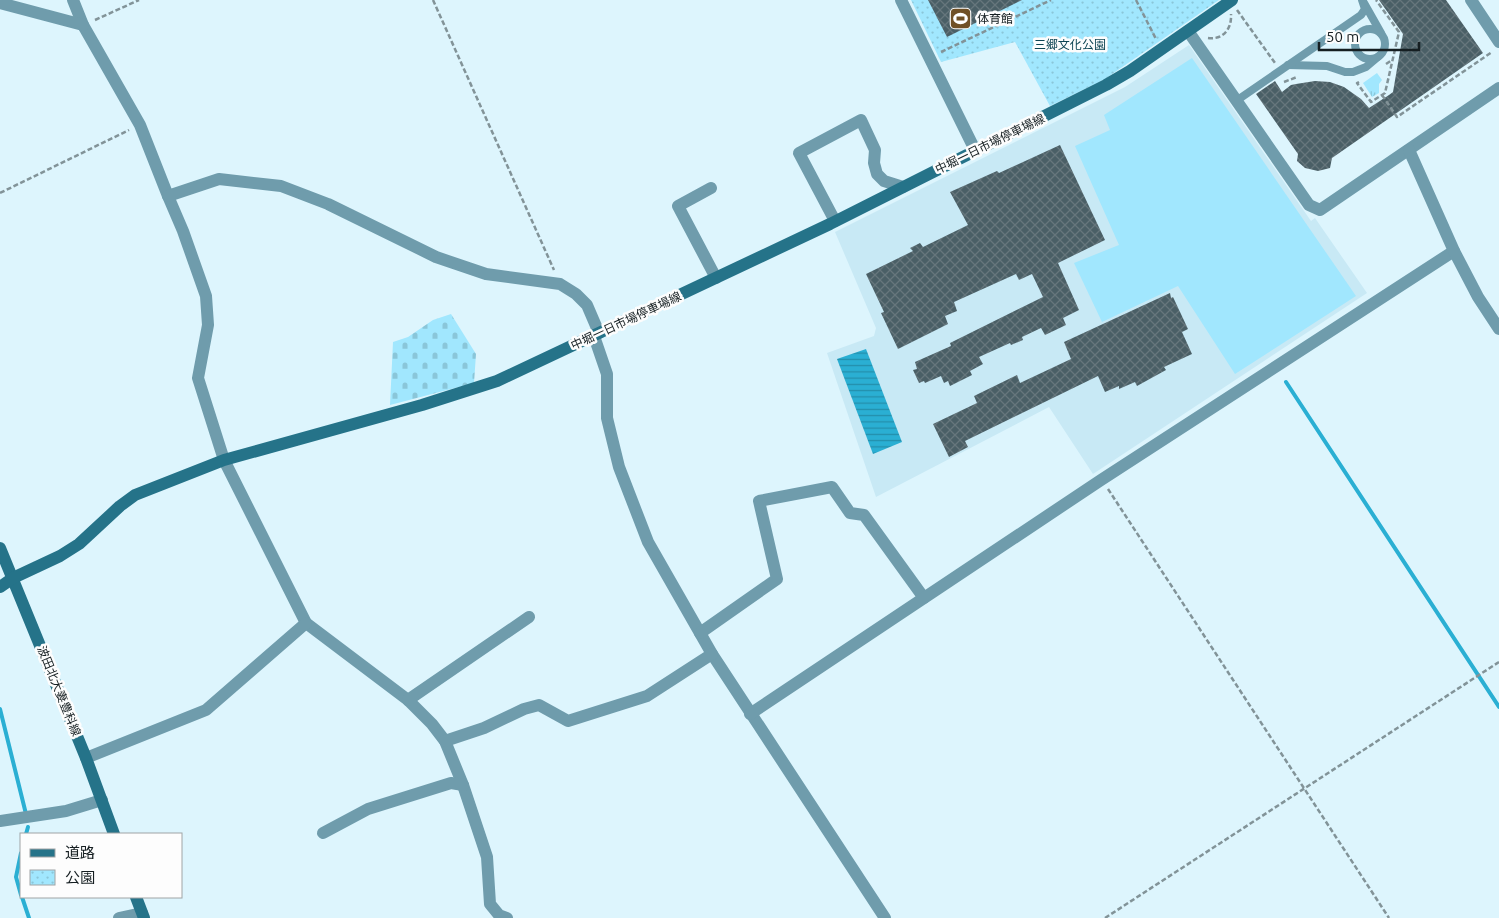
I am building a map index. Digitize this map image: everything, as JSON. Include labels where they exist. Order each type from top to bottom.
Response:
[{"type":"main road","name":"中堀一日市場停車場線","points":[[0,587],[13,578],[60,556],[79,544],[120,506],[135,495],[224,460],[422,405],[497,381],[835,221],[1106,86],[1188,30],[1233,7]]},
{"type":"main road","name":"波田北大妻豊科線","points":[[0,548],[86,758],[114,833]]},
{"type":"main road","points":[[136,898],[143,915]]},
{"type":"street","points":[[73,0],[83,25],[140,125],[183,231],[206,296],[208,325],[198,378],[224,460],[306,624],[408,700],[432,724],[445,741],[463,785],[486,856],[490,904],[499,915],[506,918]]},
{"type":"street","points":[[901,0],[976,150]]},
{"type":"street","points":[[1471,0],[1499,42]]},
{"type":"street","points":[[0,3],[83,25]]},
{"type":"street","points":[[1188,30],[1309,205],[1320,210],[1499,88]]},
{"type":"street","points":[[835,221],[799,153],[860,120],[875,150],[874,163],[877,174],[884,181],[903,187]]},
{"type":"street","points":[[1409,150],[1454,251],[1478,297],[1499,329]]},
{"type":"street","points":[[168,196],[219,179],[281,186],[328,204],[436,257],[486,274],[560,284],[576,294],[587,305],[596,335],[596,342],[607,374],[607,418],[619,467],[648,542],[712,654],[886,918]]},
{"type":"street","points":[[711,188],[678,206],[716,278]]},
{"type":"street","points":[[750,714],[1101,480],[1454,251]]},
{"type":"street","points":[[700,633],[777,579],[759,501],[832,487],[850,513],[864,515],[924,598]]},
{"type":"street","points":[[408,700],[529,617]]},
{"type":"street","points":[[86,758],[206,710],[306,624]]},
{"type":"street","points":[[445,741],[484,728],[524,709],[539,705],[568,721],[647,696],[712,654]]},
{"type":"street","points":[[323,833],[368,809],[451,783],[463,785]]},
{"type":"street","points":[[0,821],[66,811],[102,800]]},
{"type":"street","points":[[119,918],[143,915]]},
{"type":"lane","points":[[1288,65],[1326,66],[1345,72],[1353,72],[1366,67],[1379,56],[1385,47],[1383,37],[1363,1]]},
{"type":"lane","points":[[1236,101],[1361,15],[1365,8],[1363,1]]},
{"type":"lane","points":[[1379,56],[1375,59],[1369,59],[1360,56],[1356,52],[1355,41],[1360,32],[1370,29],[1380,33],[1383,37]]},
{"type":"path","points":[[83,25],[139,0]]},
{"type":"path","points":[[433,0],[560,284]]},
{"type":"path","points":[[930,58],[1051,0]]},
{"type":"path","points":[[1136,0],[1161,49]]},
{"type":"path","points":[[1352,82],[1357,83],[1371,102],[1385,93],[1399,32],[1376,0]]},
{"type":"path","points":[[1206,37],[1215,38],[1223,36],[1232,21],[1233,7]]},
{"type":"path","points":[[1233,7],[1275,63]]},
{"type":"path","points":[[1382,95],[1397,117],[1499,47]]},
{"type":"path","points":[[1385,64],[1392,60]]},
{"type":"path","points":[[1277,86],[1301,76]]},
{"type":"path","points":[[1357,83],[1364,78]]},
{"type":"path","points":[[0,193],[140,125]]},
{"type":"path","points":[[1101,480],[1389,918]]},
{"type":"path","points":[[1105,918],[1499,662]]},
{"type":"shaded area","points":[[1189,45],[1311,221],[1315,218],[1367,293],[1093,474],[1049,407],[876,497],[827,353],[874,336],[876,328],[835,232],[1125,87]]},
{"type":"shaded area","points":[[866,349],[902,442],[873,454],[837,359]]},
{"type":"green space","name":"三郷文化公園","points":[[911,0],[1219,0],[1105,79],[1050,106],[1015,42],[941,62]]},
{"type":"green space","points":[[1192,58],[1356,296],[1235,374],[1178,286],[1102,322],[1074,263],[1119,245],[1075,146],[1110,130],[1104,115]]},
{"type":"green space","points":[[1377,73],[1382,80],[1379,84],[1379,93],[1372,97],[1363,83]]},
{"type":"green space","points":[[451,314],[476,354],[474,383],[390,405],[393,342],[408,337],[433,320]]},
{"type":"building","name":"体育館","points":[[928,0],[1022,0],[947,37]]},
{"type":"building","points":[[1379,0],[1446,0],[1483,53],[1332,158],[1330,168],[1318,171],[1305,168],[1297,161],[1298,154],[1256,94],[1275,81],[1282,92],[1291,85],[1315,81],[1330,82],[1344,87],[1361,99],[1369,108],[1393,92],[1403,34]]},
{"type":"building","points":[[1060,145],[1105,240],[1058,263],[1079,310],[1063,318],[1066,325],[1045,335],[1041,328],[1022,337],[1023,340],[1011,345],[1010,343],[979,357],[983,364],[970,371],[972,375],[950,386],[948,381],[944,383],[941,376],[925,383],[924,381],[919,383],[913,370],[917,369],[915,362],[951,346],[950,343],[1043,297],[1032,274],[1019,280],[1016,274],[954,302],[957,311],[945,316],[948,324],[898,349],[881,313],[884,312],[866,274],[913,251],[910,248],[920,243],[923,247],[968,225],[950,192],[997,171],[999,173]]},
{"type":"building","points":[[1170,293],[1188,329],[1182,332],[1192,354],[1164,367],[1166,370],[1137,386],[1135,382],[1119,389],[1119,386],[1105,392],[1098,376],[965,441],[968,447],[949,457],[933,424],[977,403],[974,396],[1017,375],[1020,383],[1071,359],[1064,342]]},
{"type":"waterway","points":[[1286,382],[1499,707]]},
{"type":"waterway","points":[[0,709],[26,814]]},
{"type":"waterway","points":[[26,833],[28,827]]},
{"type":"waterway","points":[[20,858],[16,877],[20,891]]},
{"type":"waterway","points":[[22,898],[29,918]]},
{"type":"place","name":"体育館","points":[[961,19]]}]
